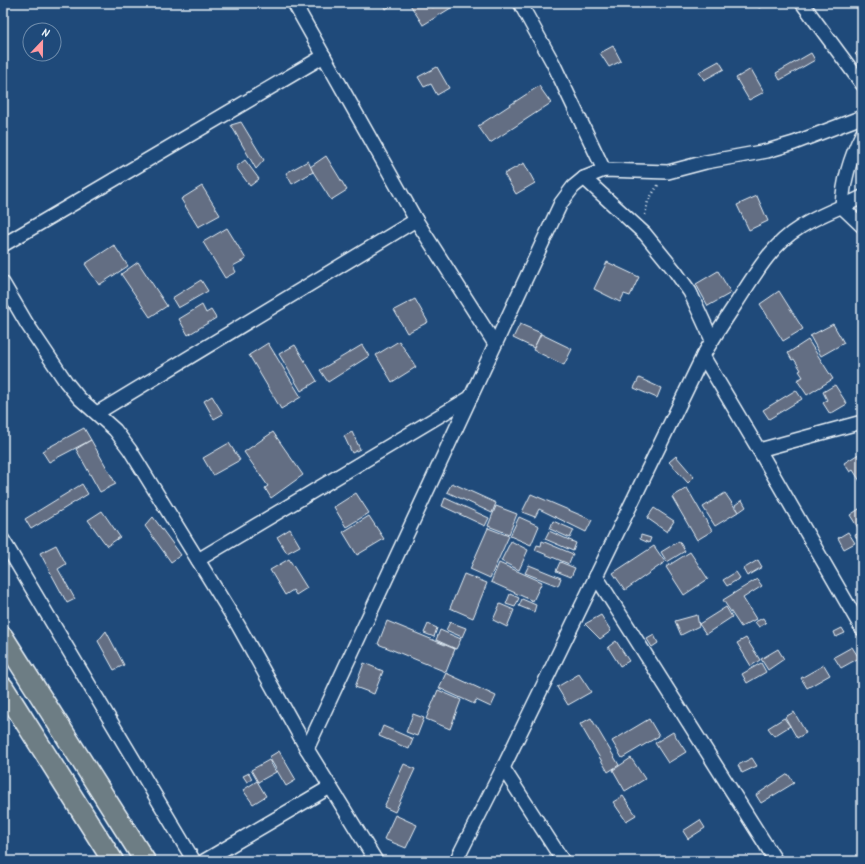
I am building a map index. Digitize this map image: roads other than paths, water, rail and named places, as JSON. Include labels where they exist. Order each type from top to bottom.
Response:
[{"type":"main road","points":[[3,637],[145,861]]},
{"type":"main road","points":[[3,687],[113,861]]},
{"type":"street","points":[[294,3],[416,220],[495,344]]},
{"type":"street","points":[[520,3],[554,64],[604,170]]},
{"type":"street","points":[[802,3],[862,84]]},
{"type":"street","points":[[3,245],[324,56]]},
{"type":"street","points":[[307,749],[561,203],[573,187],[584,178],[604,170],[668,172],[706,162],[767,151],[794,143],[862,117]]},
{"type":"street","points":[[862,134],[850,159],[842,192],[842,207],[862,226]]},
{"type":"street","points":[[584,178],[645,234],[676,271],[690,292],[712,340]]},
{"type":"street","points":[[456,861],[503,768],[702,356],[757,271],[778,245],[797,228],[862,198]]},
{"type":"street","points":[[97,414],[416,220]]},
{"type":"street","points":[[3,283],[27,324],[66,382],[80,398],[115,430],[130,450],[238,625],[307,749],[376,861]]},
{"type":"street","points":[[702,356],[759,450],[862,629]]},
{"type":"street","points":[[198,560],[471,397]]},
{"type":"street","points":[[759,450],[862,422]]},
{"type":"street","points":[[3,540],[194,861]]},
{"type":"street","points":[[596,576],[776,861]]},
{"type":"street","points":[[503,768],[563,861]]},
{"type":"street","points":[[204,861],[330,787]]}]
